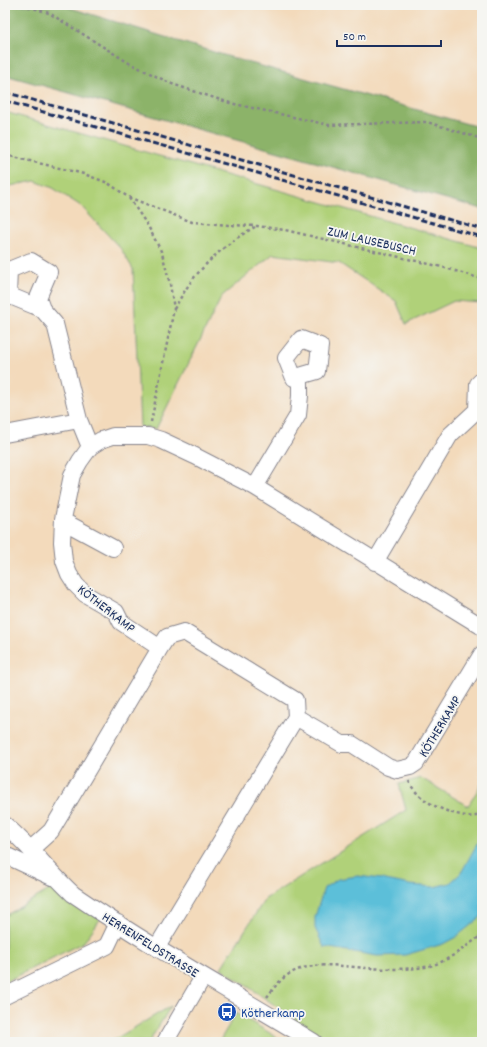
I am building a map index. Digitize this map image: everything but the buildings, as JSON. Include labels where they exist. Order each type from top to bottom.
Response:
[{"type":"street","points":[[42,309],[55,324],[79,420],[90,447]]},
{"type":"street","points":[[255,487],[298,415],[300,376]]},
{"type":"street","points":[[375,562],[450,435],[479,410],[478,384],[482,380]]},
{"type":"street","points":[[5,434],[79,420]]},
{"type":"street","name":"KÖTHERKAMP","points":[[160,648],[121,622],[116,612],[85,594],[76,585],[64,562],[62,542],[63,521],[72,475],[80,460],[90,447],[101,440],[113,436],[148,436],[168,443],[255,487],[375,562],[482,626]]},
{"type":"street","points":[[63,521],[114,548]]},
{"type":"street","points":[[31,849],[51,830],[167,637],[184,632],[295,700],[296,717],[157,947]]},
{"type":"street","name":"KÖTHERKAMP","points":[[296,717],[342,744],[352,744],[388,767],[397,770],[404,769],[416,763],[482,654]]},
{"type":"street","name":"HERRENFELDSTRASSE","points":[[5,826],[20,837],[73,894],[203,977],[314,1042]]},
{"type":"street","points":[[5,855],[59,880]]},
{"type":"street","points":[[5,996],[107,946],[118,923]]},
{"type":"street","points":[[165,1042],[203,977]]},
{"type":"path","points":[[23,5],[49,13],[129,63],[172,84],[230,104],[329,125],[427,122],[482,139]]},
{"type":"path","name":"ZUM LAUSEBUSCH","points":[[5,155],[84,174],[108,183],[128,197],[192,222],[257,226],[300,233],[442,266],[482,279]]},
{"type":"path","name":"ZUM LAUSEBUSCH","points":[[128,197],[148,226],[162,253],[170,284],[174,309]]},
{"type":"path","name":"ZUM LAUSEBUSCH","points":[[148,436],[174,309],[192,280],[218,253],[239,235],[257,226]]},
{"type":"path","points":[[404,769],[411,787],[425,800],[445,811],[468,816],[482,815]]},
{"type":"path","points":[[259,1009],[272,990],[290,973],[308,967],[330,965],[370,968],[430,966],[451,956],[482,935]]},
{"type":"green space","points":[[5,5],[61,5],[240,60],[482,128],[482,209],[5,75]]},
{"type":"green space","points":[[5,112],[482,248],[482,303],[454,301],[406,324],[396,301],[339,263],[273,254],[222,296],[156,429],[140,427],[133,269],[121,249],[81,206],[53,188],[35,181],[5,187]]},
{"type":"green space","points":[[421,778],[468,806],[482,783],[482,1042],[328,1042],[221,968],[265,899],[406,810],[399,784]]},
{"type":"green space","points":[[56,886],[101,918],[84,942],[5,982],[5,916]]},
{"type":"green space","points":[[171,1006],[149,1042],[110,1042]]},
{"type":"green space","points":[[236,1013],[285,1042],[219,1042]]},
{"type":"water","points":[[482,835],[482,916],[456,937],[443,944],[405,955],[377,956],[324,947],[315,928],[315,917],[324,888],[338,879],[358,876],[410,885],[434,887],[450,883],[461,873]]},
{"type":"railway","points":[[5,92],[482,229]]},
{"type":"railway","points":[[5,101],[482,237]]},
{"type":"place","name":"Kötherkamp","points":[[227,1012]]}]
